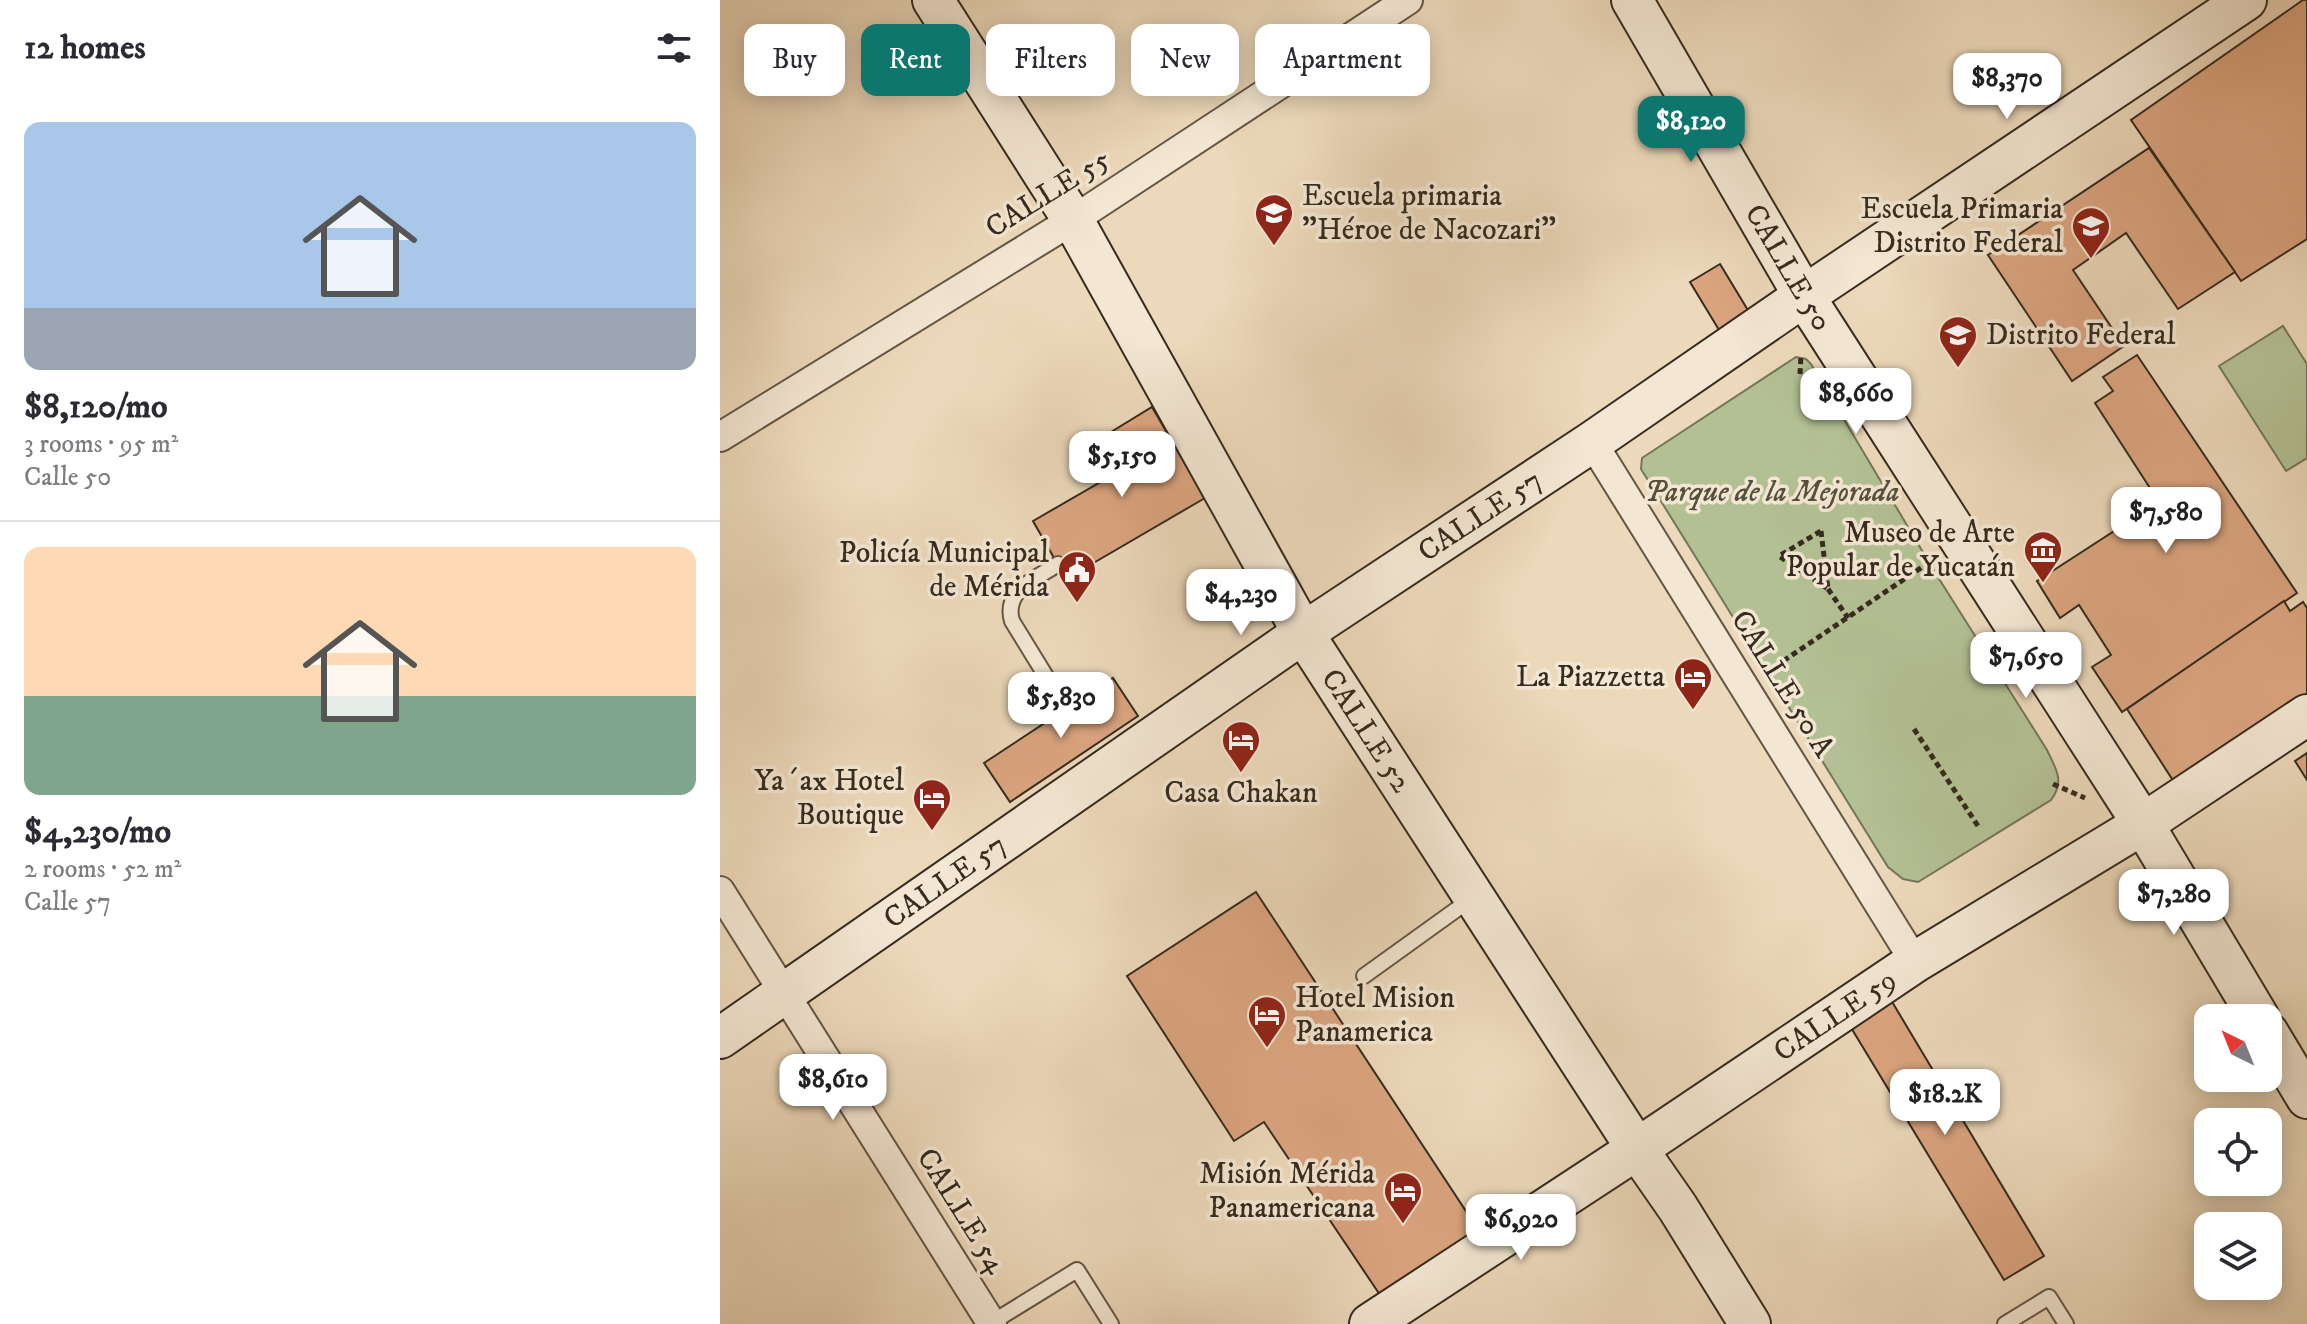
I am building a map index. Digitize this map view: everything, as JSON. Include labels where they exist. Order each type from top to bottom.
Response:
[{"type":"main road","name":"CALLE 52","points":[[933,0],[1073,220],[1209,473],[1303,633],[1678,1208],[1750,1324]]},
{"type":"main road","name":"CALLE 50","points":[[1632,0],[1804,296],[2143,824],[2251,1004]]},
{"type":"main road","name":"CALLE 57","points":[[720,1038],[1104,763],[1592,442],[2246,0]]},
{"type":"main road","name":"CALLE 59","points":[[1370,1324],[1915,962],[2143,824],[2307,715]]},
{"type":"main road","points":[[2282,1056],[2307,1098]]},
{"type":"street","name":"CALLE 55","points":[[720,437],[1073,220],[1408,0]]},
{"type":"street","name":"CALLE 50 A","points":[[1592,442],[1915,962]]},
{"type":"street","name":"CALLE 54","points":[[720,891],[992,1324]]},
{"type":"lane","points":[[1058,564],[1017,592],[1008,610],[1066,709]]},
{"type":"lane","points":[[1364,976],[1474,897]]},
{"type":"lane","points":[[992,1324],[1077,1270],[1111,1324]]},
{"type":"lane","points":[[2005,1324],[2049,1297],[2066,1324]]},
{"type":"path","points":[[1828,589],[1821,531],[1779,556],[1828,589],[1848,618]]},
{"type":"path","points":[[1773,668],[1920,568]]},
{"type":"path","points":[[1914,729],[1980,829]]},
{"type":"green space","points":[[2283,326],[2307,364],[2307,458],[2286,471],[2219,366]]},
{"type":"green space","name":"Parque de la Mejorada","points":[[1796,357],[1806,359],[1811,364],[1936,574],[2047,750],[2058,775],[2058,787],[2051,800],[1918,882],[1903,879],[1888,867],[1641,469],[1642,458]]},
{"type":"building","points":[[2307,0],[2307,239],[2241,281],[2131,120]]},
{"type":"building","name":"Escuela Primaria Distrito Federal","points":[[2149,148],[2235,272],[2178,309],[2126,233],[2073,270],[2124,346],[2072,381],[1988,255]]},
{"type":"building","points":[[1720,264],[1749,312],[1719,330],[1690,282]]},
{"type":"building","points":[[2137,355],[2297,593],[2122,712],[2092,667],[2111,655],[2079,605],[2060,618],[2037,581],[2159,502],[2095,403],[2113,391],[2103,377]]},
{"type":"building","points":[[1152,407],[1205,498],[1066,579],[1033,521],[1130,465],[1111,432]]},
{"type":"building","points":[[2284,601],[2290,611],[2303,602],[2307,608],[2307,694],[2174,782],[2127,709]]},
{"type":"building","points":[[1113,678],[1138,716],[1010,802],[984,763]]},
{"type":"building","points":[[2307,753],[2307,780],[2295,761]]},
{"type":"building","name":"Hotel Mision Panamerica","points":[[1256,892],[1479,1231],[1380,1295],[1264,1122],[1234,1141],[1127,976]]},
{"type":"building","points":[[1888,995],[2044,1256],[2004,1280],[1847,1021]]},
{"type":"place","name":"Escuela primaria \"Héroe de Nacozari\"","points":[[1274,247]]},
{"type":"place","name":"Escuela Primaria Distrito Federal","points":[[2091,260]]},
{"type":"place","name":"Distrito Federal","points":[[1958,369]]},
{"type":"place","name":"Museo de Arte Popular de Yucatán","points":[[2043,584]]},
{"type":"place","name":"Policía Municipal de Mérida","points":[[1077,604]]},
{"type":"place","name":"La Piazzetta","points":[[1693,711]]},
{"type":"place","name":"Casa Chakan","points":[[1241,774]]},
{"type":"place","name":"Ya´ax Hotel Boutique","points":[[932,832]]},
{"type":"place","name":"Hotel Mision Panamerica","points":[[1267,1049]]},
{"type":"place","name":"Misión Mérida Panamericana","points":[[1403,1225]]}]
